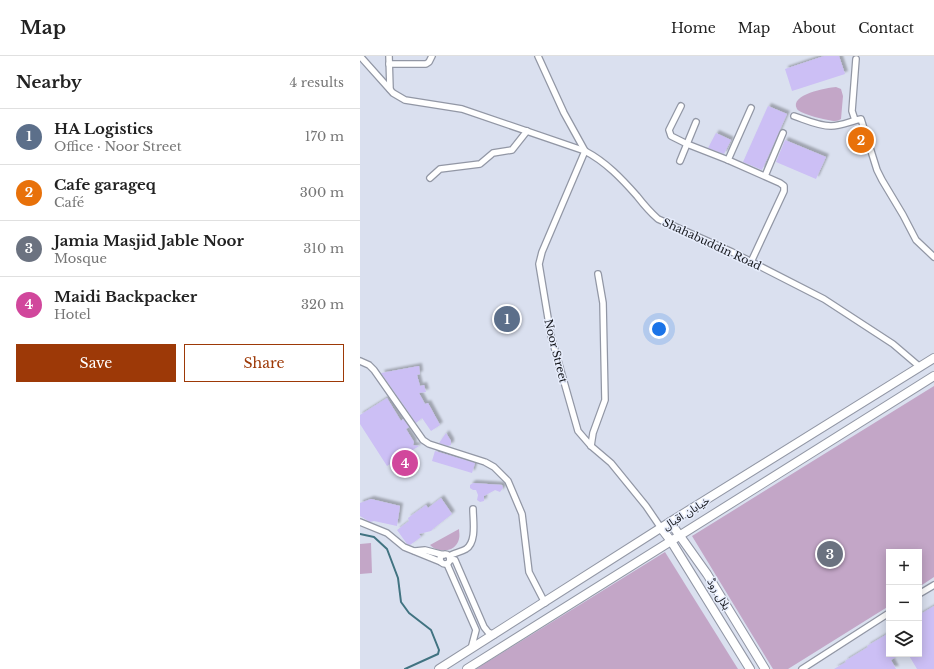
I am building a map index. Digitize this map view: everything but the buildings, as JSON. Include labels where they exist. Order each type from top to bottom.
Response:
[{"type":"main road","name":"خیابان اقبال","points":[[444,668],[494,634],[670,522],[732,485],[934,358]]},
{"type":"main road","points":[[920,367],[932,378]]},
{"type":"main road","name":"خیابان اقبال","points":[[467,669],[932,378]]},
{"type":"main road","points":[[732,485],[740,497]]},
{"type":"main road","name":"ہلال روڈ","points":[[670,522],[707,574],[765,669]]},
{"type":"main road","name":"ہلال روڈ","points":[[661,528],[750,669]]},
{"type":"main road","points":[[545,602],[552,615]]},
{"type":"street","name":"Shahabuddin Road","points":[[360,56],[397,97],[405,100],[462,109],[585,151],[595,156],[607,165],[658,219],[752,262],[804,288],[848,313],[897,347],[920,367]]},
{"type":"street","points":[[389,56],[390,89]]},
{"type":"street","points":[[389,64],[426,64],[432,56]]},
{"type":"street","points":[[538,56],[564,113],[585,151]]},
{"type":"street","points":[[855,120],[852,111],[856,59]]},
{"type":"street","points":[[680,106],[669,130],[671,136],[765,176],[784,186],[784,192],[752,262]]},
{"type":"street","points":[[728,160],[751,108]]},
{"type":"street","points":[[794,116],[815,124],[830,126],[841,125],[861,119],[882,180],[916,240],[934,257]]},
{"type":"street","points":[[680,161],[696,122]]},
{"type":"street","points":[[430,178],[440,169],[480,164],[493,153],[512,150],[527,131]]},
{"type":"street","points":[[765,176],[783,134]]},
{"type":"street","name":"Noor Street","points":[[585,151],[542,252],[539,264],[551,336],[578,431],[591,446],[611,462],[646,506],[661,528]]},
{"type":"street","points":[[591,446],[593,433],[605,400],[603,303],[598,274]]},
{"type":"street","points":[[360,361],[369,365],[374,370],[423,440],[429,444],[485,462],[494,467],[508,481],[522,514],[529,572],[545,602]]},
{"type":"street","points":[[360,522],[387,532],[402,546],[444,564],[447,558],[465,549],[471,544],[473,539],[472,509]]},
{"type":"street","points":[[415,551],[425,550],[455,560],[484,627],[488,632],[494,634]]},
{"type":"street","points":[[447,558],[476,630],[471,649]]},
{"type":"street","points":[[922,592],[934,585]]},
{"type":"street","points":[[802,669],[886,615]]},
{"type":"shaded area","points":[[836,87],[841,89],[843,96],[841,119],[838,121],[821,119],[803,113],[797,109],[796,104],[798,99],[803,96],[818,90]]},
{"type":"shaded area","points":[[934,386],[934,577],[922,585],[922,549],[886,549],[886,608],[788,669],[773,669],[692,536]]},
{"type":"shaded area","points":[[459,529],[459,538],[457,543],[451,549],[438,550],[430,545]]},
{"type":"shaded area","points":[[371,543],[372,573],[360,574],[360,544]]},
{"type":"shaded area","points":[[665,552],[738,669],[476,669]]},
{"type":"waterway","points":[[360,534],[374,537],[387,549],[398,578],[401,602],[409,613],[431,630],[439,650],[438,654],[405,669]]},
{"type":"place","name":"Cafe garageq","points":[[861,140]]},
{"type":"place","name":"HA Logistics","points":[[507,319]]},
{"type":"place","name":"Maidi Backpacker","points":[[405,463]]},
{"type":"place","name":"Jamia Masjid Jable Noor","points":[[830,554]]}]
